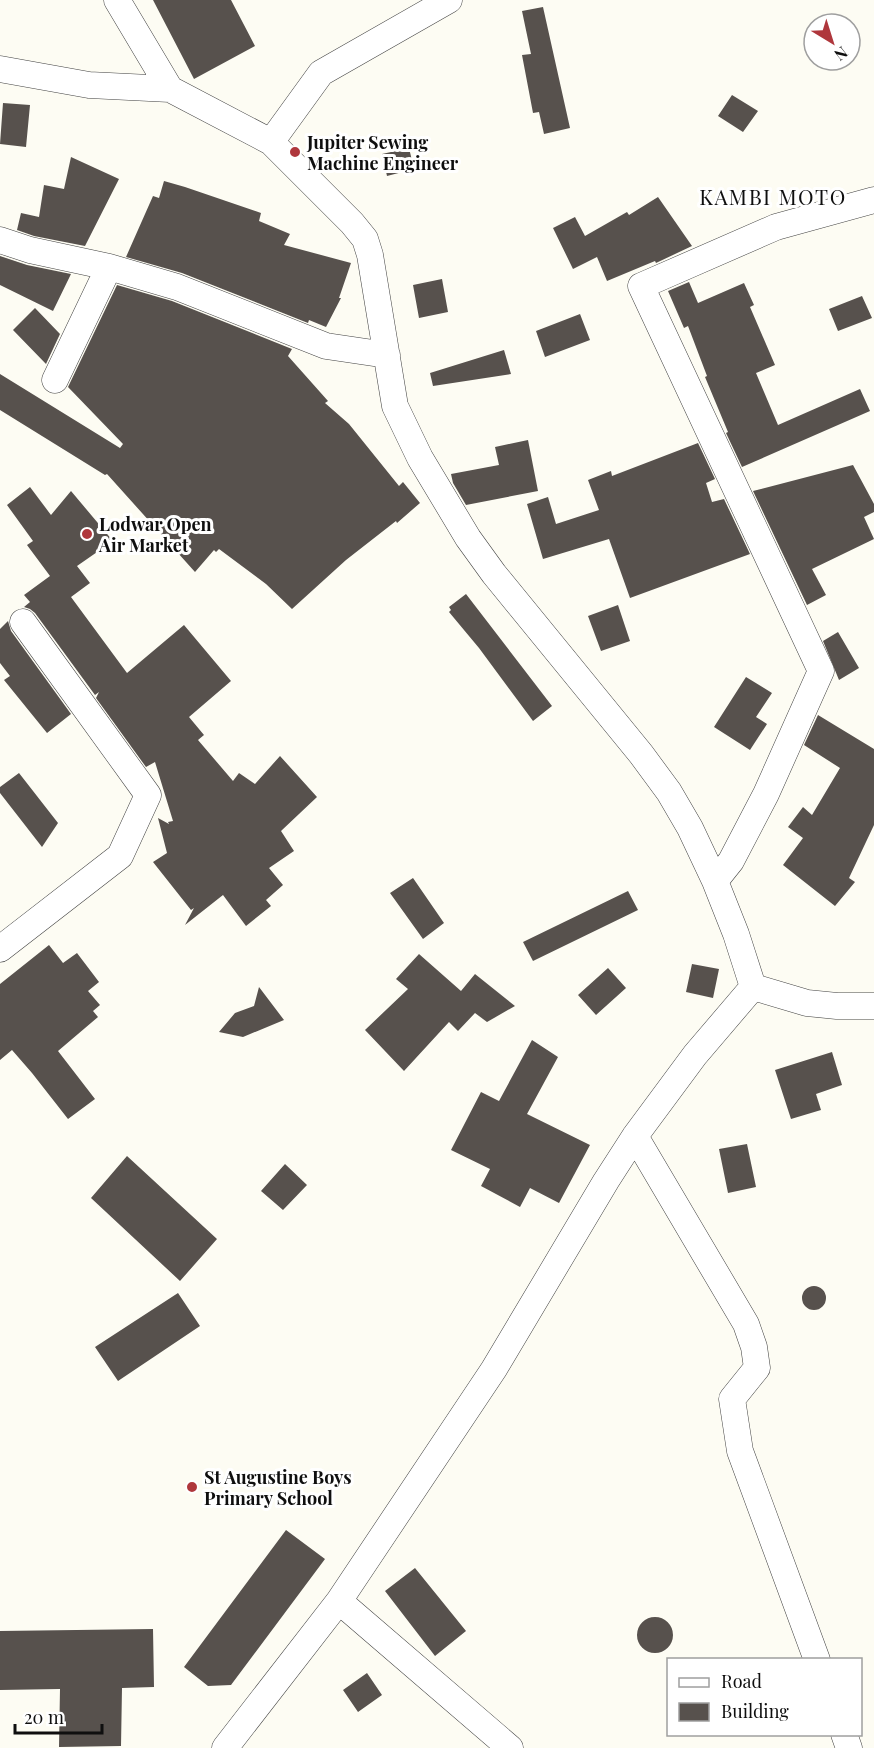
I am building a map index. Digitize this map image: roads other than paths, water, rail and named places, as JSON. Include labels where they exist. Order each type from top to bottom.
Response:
[{"type":"street","points":[[117,0],[170,89]]},
{"type":"street","points":[[271,142],[321,73],[449,0]]},
{"type":"street","points":[[0,69],[89,85],[170,89],[271,142],[352,223],[365,239],[370,255],[395,406],[420,458],[468,538],[516,602],[669,792],[690,828],[715,881],[736,934],[753,987]]},
{"type":"street","points":[[715,881],[731,861],[758,811],[821,671],[641,286],[777,227],[874,200]]},
{"type":"street","points":[[0,240],[30,250],[109,267],[177,287],[326,346],[387,355]]},
{"type":"street","points":[[55,380],[109,267]]},
{"type":"street","points":[[0,949],[120,856],[148,795],[23,622]]},
{"type":"street","points":[[753,987],[807,1003],[874,1006]]},
{"type":"street","points":[[225,1748],[339,1600],[494,1369],[635,1136],[695,1055],[753,987]]},
{"type":"street","points":[[635,1136],[746,1324],[754,1347],[757,1368],[732,1399],[740,1451],[816,1658]]},
{"type":"street","points":[[339,1600],[510,1748]]},
{"type":"place","name":"Jupiter Sewing Machine Engineer","points":[[295,152]]},
{"type":"place","name":"Lodwar Open Air Market","points":[[87,534]]},
{"type":"place","name":"St Augustine Boys Primary School","points":[[192,1487]]},
{"type":"district","name":"KAMBI MOTO","points":[[773,196]]}]
